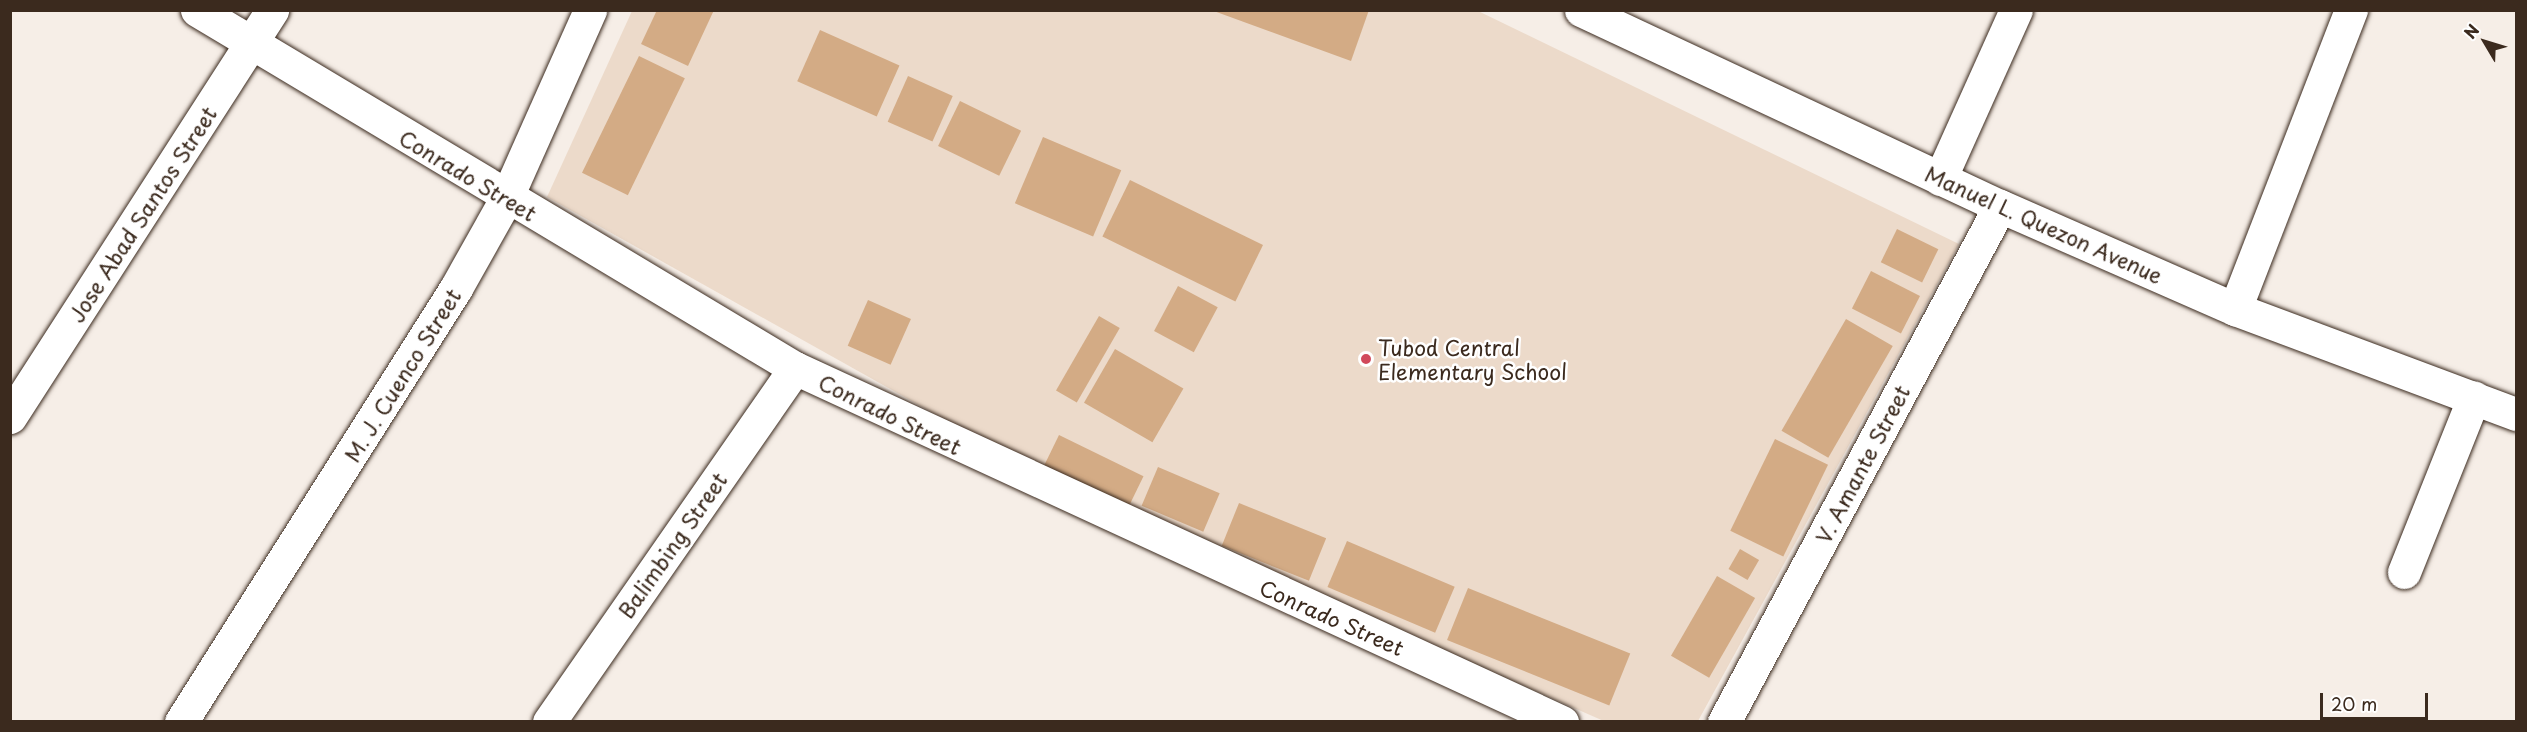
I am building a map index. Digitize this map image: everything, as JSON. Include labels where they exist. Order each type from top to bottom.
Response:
[{"type":"street","name":"Conrado Street","points":[[197,10],[253,42],[506,199],[795,368],[1562,722]]},
{"type":"street","name":"Jose Abad Santos Street","points":[[10,417],[272,10]]},
{"type":"street","name":"M. J. Cuenco Street","points":[[181,722],[370,430],[506,199],[590,10]]},
{"type":"street","name":"Manuel L. Quezon Avenue","points":[[1581,10],[2000,207],[2235,309],[2517,414]]},
{"type":"street","points":[[1940,179],[2016,10]]},
{"type":"street","points":[[2235,309],[2351,10]]},
{"type":"street","name":"V. Amante Street","points":[[1724,722],[2000,207]]},
{"type":"street","name":"Balimbing Street","points":[[549,722],[795,368]]},
{"type":"street","points":[[2404,572],[2474,397]]},
{"type":"shaded area","name":"Tubod Central Elementary School","points":[[1476,10],[1959,244],[1698,721],[1606,722],[1042,474],[547,197],[632,11]]},
{"type":"building","points":[[657,10],[714,10],[688,66],[641,44]]},
{"type":"building","points":[[1211,10],[1369,10],[1351,61]]},
{"type":"building","points":[[820,30],[899,65],[877,117],[797,81]]},
{"type":"building","points":[[639,56],[685,78],[628,195],[582,173]]},
{"type":"building","points":[[908,76],[953,96],[932,142],[888,122]]},
{"type":"building","points":[[960,101],[1021,131],[999,176],[938,146]]},
{"type":"building","points":[[1043,137],[1121,170],[1093,236],[1015,203]]},
{"type":"building","points":[[1130,180],[1263,245],[1235,302],[1102,237]]},
{"type":"building","points":[[1897,229],[1938,249],[1922,282],[1881,262]]},
{"type":"building","points":[[1871,271],[1920,296],[1901,333],[1852,308]]},
{"type":"building","points":[[1178,286],[1218,307],[1194,352],[1154,331]]},
{"type":"building","points":[[868,300],[911,319],[891,365],[848,346]]},
{"type":"building","points":[[1099,316],[1120,328],[1077,402],[1056,390]]},
{"type":"building","points":[[1846,319],[1893,346],[1828,458],[1782,431]]},
{"type":"building","points":[[1115,349],[1183,388],[1152,442],[1084,403]]},
{"type":"building","points":[[1059,435],[1143,476],[1128,508],[1044,466]]},
{"type":"building","points":[[1775,439],[1828,465],[1783,557],[1730,531]]},
{"type":"building","points":[[1158,467],[1220,493],[1203,532],[1142,506]]},
{"type":"building","points":[[1239,503],[1326,538],[1309,581],[1222,546]]},
{"type":"building","points":[[1347,541],[1455,587],[1435,633],[1327,587]]},
{"type":"building","points":[[1740,549],[1759,560],[1748,580],[1728,569]]},
{"type":"building","points":[[1717,576],[1755,598],[1709,678],[1671,656]]},
{"type":"building","points":[[1468,588],[1630,654],[1609,705],[1447,640]]},
{"type":"place","name":"Tubod Central Elementary School","points":[[1366,359]]}]
